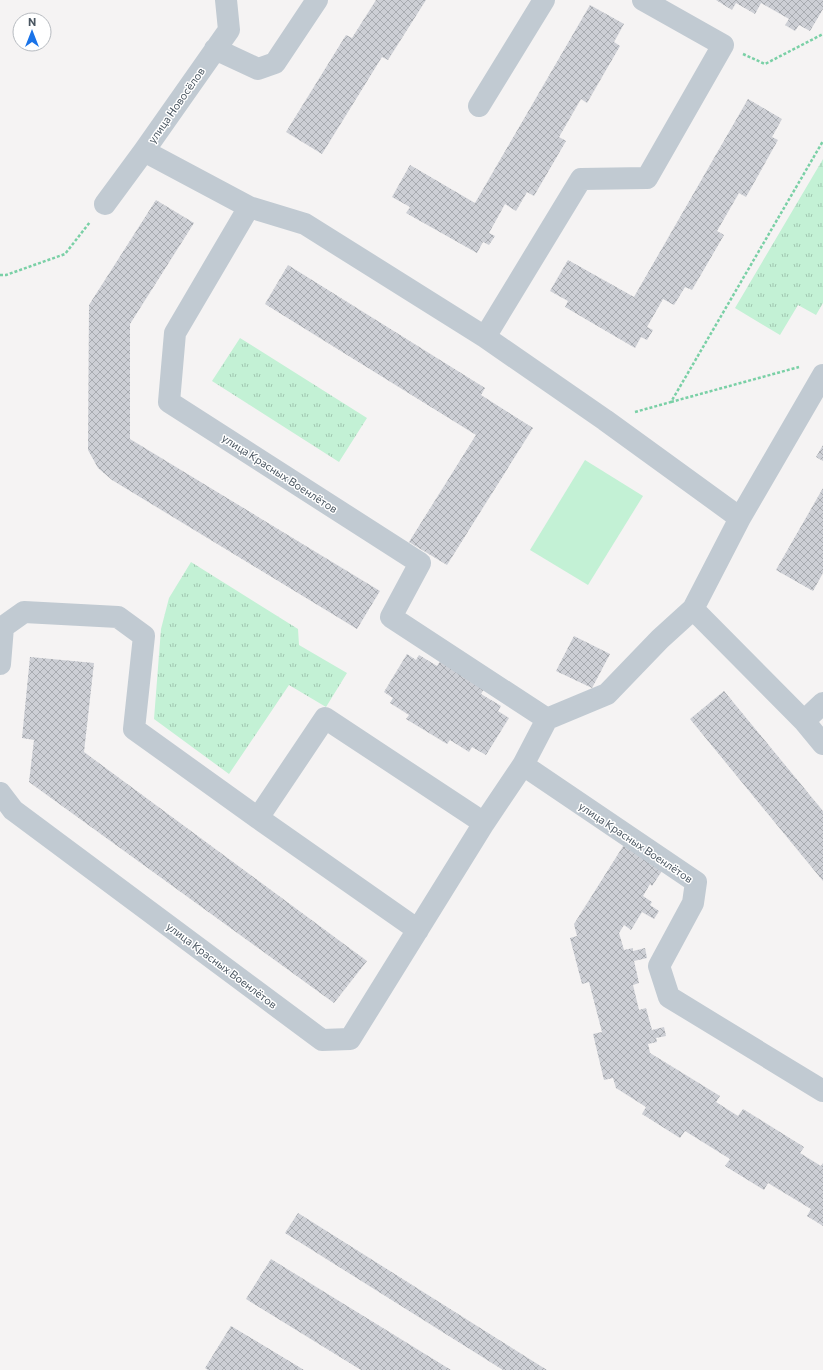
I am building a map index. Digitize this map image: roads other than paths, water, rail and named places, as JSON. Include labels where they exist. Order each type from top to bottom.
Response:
[{"type":"street","name":"улица Новосёлов","points":[[104,204],[144,151],[229,30],[226,0]]},
{"type":"street","points":[[215,50],[258,69],[275,63],[317,0]]},
{"type":"street","points":[[479,106],[544,0]]},
{"type":"street","points":[[485,337],[581,179],[647,178],[723,45],[643,0]]},
{"type":"street","points":[[144,151],[249,207],[305,224],[485,337],[605,420],[740,518]]},
{"type":"street","name":"улица Красных Военлётов","points":[[0,793],[13,810],[322,1040],[350,1039],[484,823],[523,765],[547,719],[391,617],[420,562],[169,402],[175,333],[249,207]]},
{"type":"street","points":[[547,719],[607,694],[660,639],[693,608],[740,518],[823,375]]},
{"type":"street","points":[[693,608],[804,721],[823,744]]},
{"type":"street","points":[[0,664],[3,627],[24,612],[118,617],[144,636],[134,729],[418,930]]},
{"type":"street","points":[[804,721],[823,703]]},
{"type":"street","points":[[258,818],[325,718],[484,823]]},
{"type":"street","name":"улица Красных Военлётов","points":[[523,765],[696,882],[693,902],[658,966],[669,997],[823,1091]]}]
